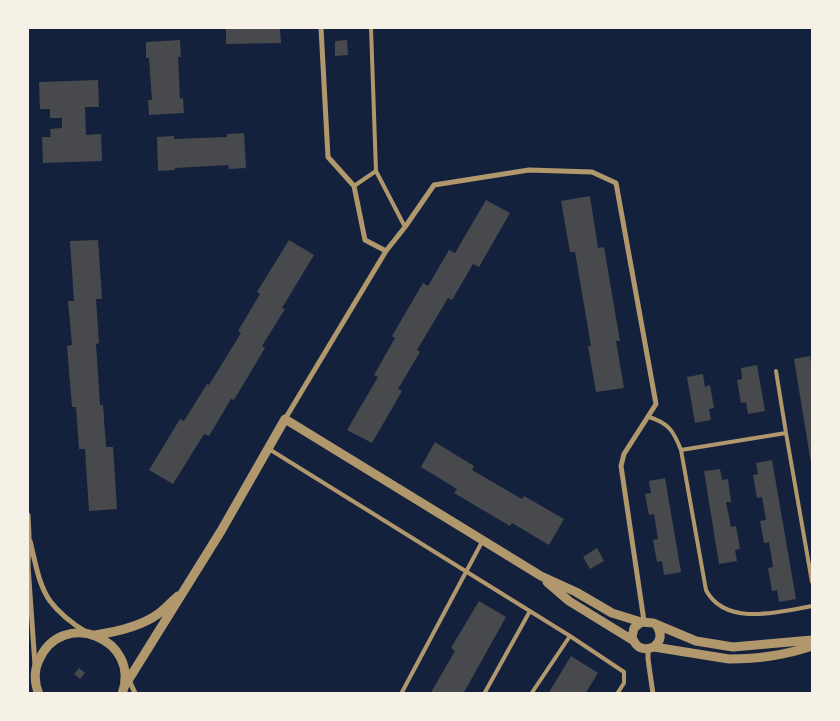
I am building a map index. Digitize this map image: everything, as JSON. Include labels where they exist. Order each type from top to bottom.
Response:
[{"type":"street","points":[[321,28],[328,157],[354,186],[365,240],[386,250]]},
{"type":"street","points":[[125,687],[186,589],[386,250],[405,227],[434,185],[529,170],[592,172],[616,183],[656,404],[624,454],[621,466],[642,622]]},
{"type":"street","points":[[285,419],[541,576],[576,592],[612,613],[642,622],[653,623],[696,641],[733,647],[812,640]]},
{"type":"street","points":[[28,515],[28,566],[38,692]]},
{"type":"street","points":[[29,536],[42,585],[50,601],[73,624],[105,640],[114,647],[124,666],[125,687]]},
{"type":"street","points":[[541,576],[569,602],[634,641],[638,647],[741,659],[768,657],[812,646]]},
{"type":"street","points":[[36,670],[42,654],[53,641],[69,634],[115,632],[140,624],[156,615],[186,589]]},
{"type":"street","points":[[634,641],[633,632],[637,625],[642,622]]},
{"type":"street","points":[[651,648],[660,640],[661,635],[657,626]]},
{"type":"street","points":[[651,648],[653,694]]},
{"type":"street","points":[[135,670],[135,693]]},
{"type":"street","points":[[125,687],[135,693]]},
{"type":"lane","points":[[370,28],[376,171],[405,227]]},
{"type":"lane","points":[[354,186],[376,171]]},
{"type":"lane","points":[[776,371],[812,582]]},
{"type":"lane","points":[[649,417],[662,421],[674,434],[682,450],[706,590],[711,598],[731,610],[756,615],[812,606]]},
{"type":"lane","points":[[682,450],[786,433]]},
{"type":"lane","points":[[268,448],[570,636],[624,672],[624,683],[617,694]]},
{"type":"lane","points":[[401,694],[483,540]]},
{"type":"lane","points":[[484,694],[530,611]]},
{"type":"lane","points":[[531,694],[570,636]]},
{"type":"building","points":[[226,28],[280,28],[281,43],[226,44]]},
{"type":"building","points":[[180,40],[181,57],[178,57],[180,99],[183,98],[184,113],[149,115],[148,100],[152,100],[149,58],[146,58],[146,42]]},
{"type":"building","points":[[347,40],[348,55],[335,56],[335,41]]},
{"type":"building","points":[[98,80],[99,107],[85,107],[86,135],[101,134],[102,161],[43,163],[42,137],[51,137],[50,129],[62,128],[62,118],[50,118],[50,109],[40,109],[39,82]]},
{"type":"building","points":[[244,133],[246,168],[229,169],[228,165],[175,168],[175,170],[158,171],[157,137],[174,136],[174,139],[227,137],[227,134]]},
{"type":"building","points":[[590,196],[598,248],[604,247],[620,341],[616,341],[624,388],[596,392],[588,346],[591,346],[575,252],[570,252],[561,201]]},
{"type":"building","points":[[486,200],[510,213],[479,267],[473,264],[452,300],[448,298],[417,350],[420,352],[398,389],[402,391],[372,443],[347,430],[378,377],[374,375],[395,338],[392,336],[423,283],[428,286],[449,250],[455,253]]},
{"type":"building","points":[[98,240],[102,299],[96,299],[99,343],[96,344],[100,405],[103,405],[106,447],[113,447],[117,509],[89,511],[85,449],[79,449],[76,407],[72,407],[67,346],[72,345],[68,301],[74,301],[70,241]]},
{"type":"building","points":[[289,240],[314,255],[282,308],[285,309],[262,346],[265,348],[234,400],[231,399],[209,436],[204,434],[173,484],[149,470],[180,419],[184,421],[241,333],[238,331],[260,294],[257,292]]},
{"type":"building","points":[[810,356],[812,369],[811,463],[794,359]]},
{"type":"building","points":[[757,365],[765,411],[748,414],[746,402],[741,403],[737,380],[742,379],[741,368]]},
{"type":"building","points":[[703,374],[705,387],[710,385],[714,408],[709,409],[711,420],[695,423],[687,377]]},
{"type":"building","points":[[435,442],[474,466],[472,470],[522,499],[524,496],[564,519],[549,545],[512,523],[510,526],[454,493],[457,489],[421,467]]},
{"type":"building","points":[[772,460],[796,599],[779,602],[777,590],[772,591],[768,568],[773,567],[769,542],[764,543],[760,521],[766,520],[762,497],[757,498],[753,475],[758,474],[756,463]]},
{"type":"building","points":[[720,469],[722,480],[728,479],[731,502],[726,502],[731,527],[736,526],[740,549],[735,550],[737,561],[719,564],[704,471]]},
{"type":"building","points":[[665,478],[681,572],[664,575],[662,561],[657,562],[653,540],[658,539],[654,514],[649,515],[645,494],[651,493],[649,481]]},
{"type":"building","points":[[597,548],[604,561],[590,569],[583,557]]},
{"type":"building","points":[[479,601],[506,617],[463,694],[430,694],[455,651],[451,648]]},
{"type":"building","points":[[571,656],[598,673],[585,694],[548,694]]},
{"type":"building","points":[[79,668],[85,673],[80,679],[74,674]]}]
